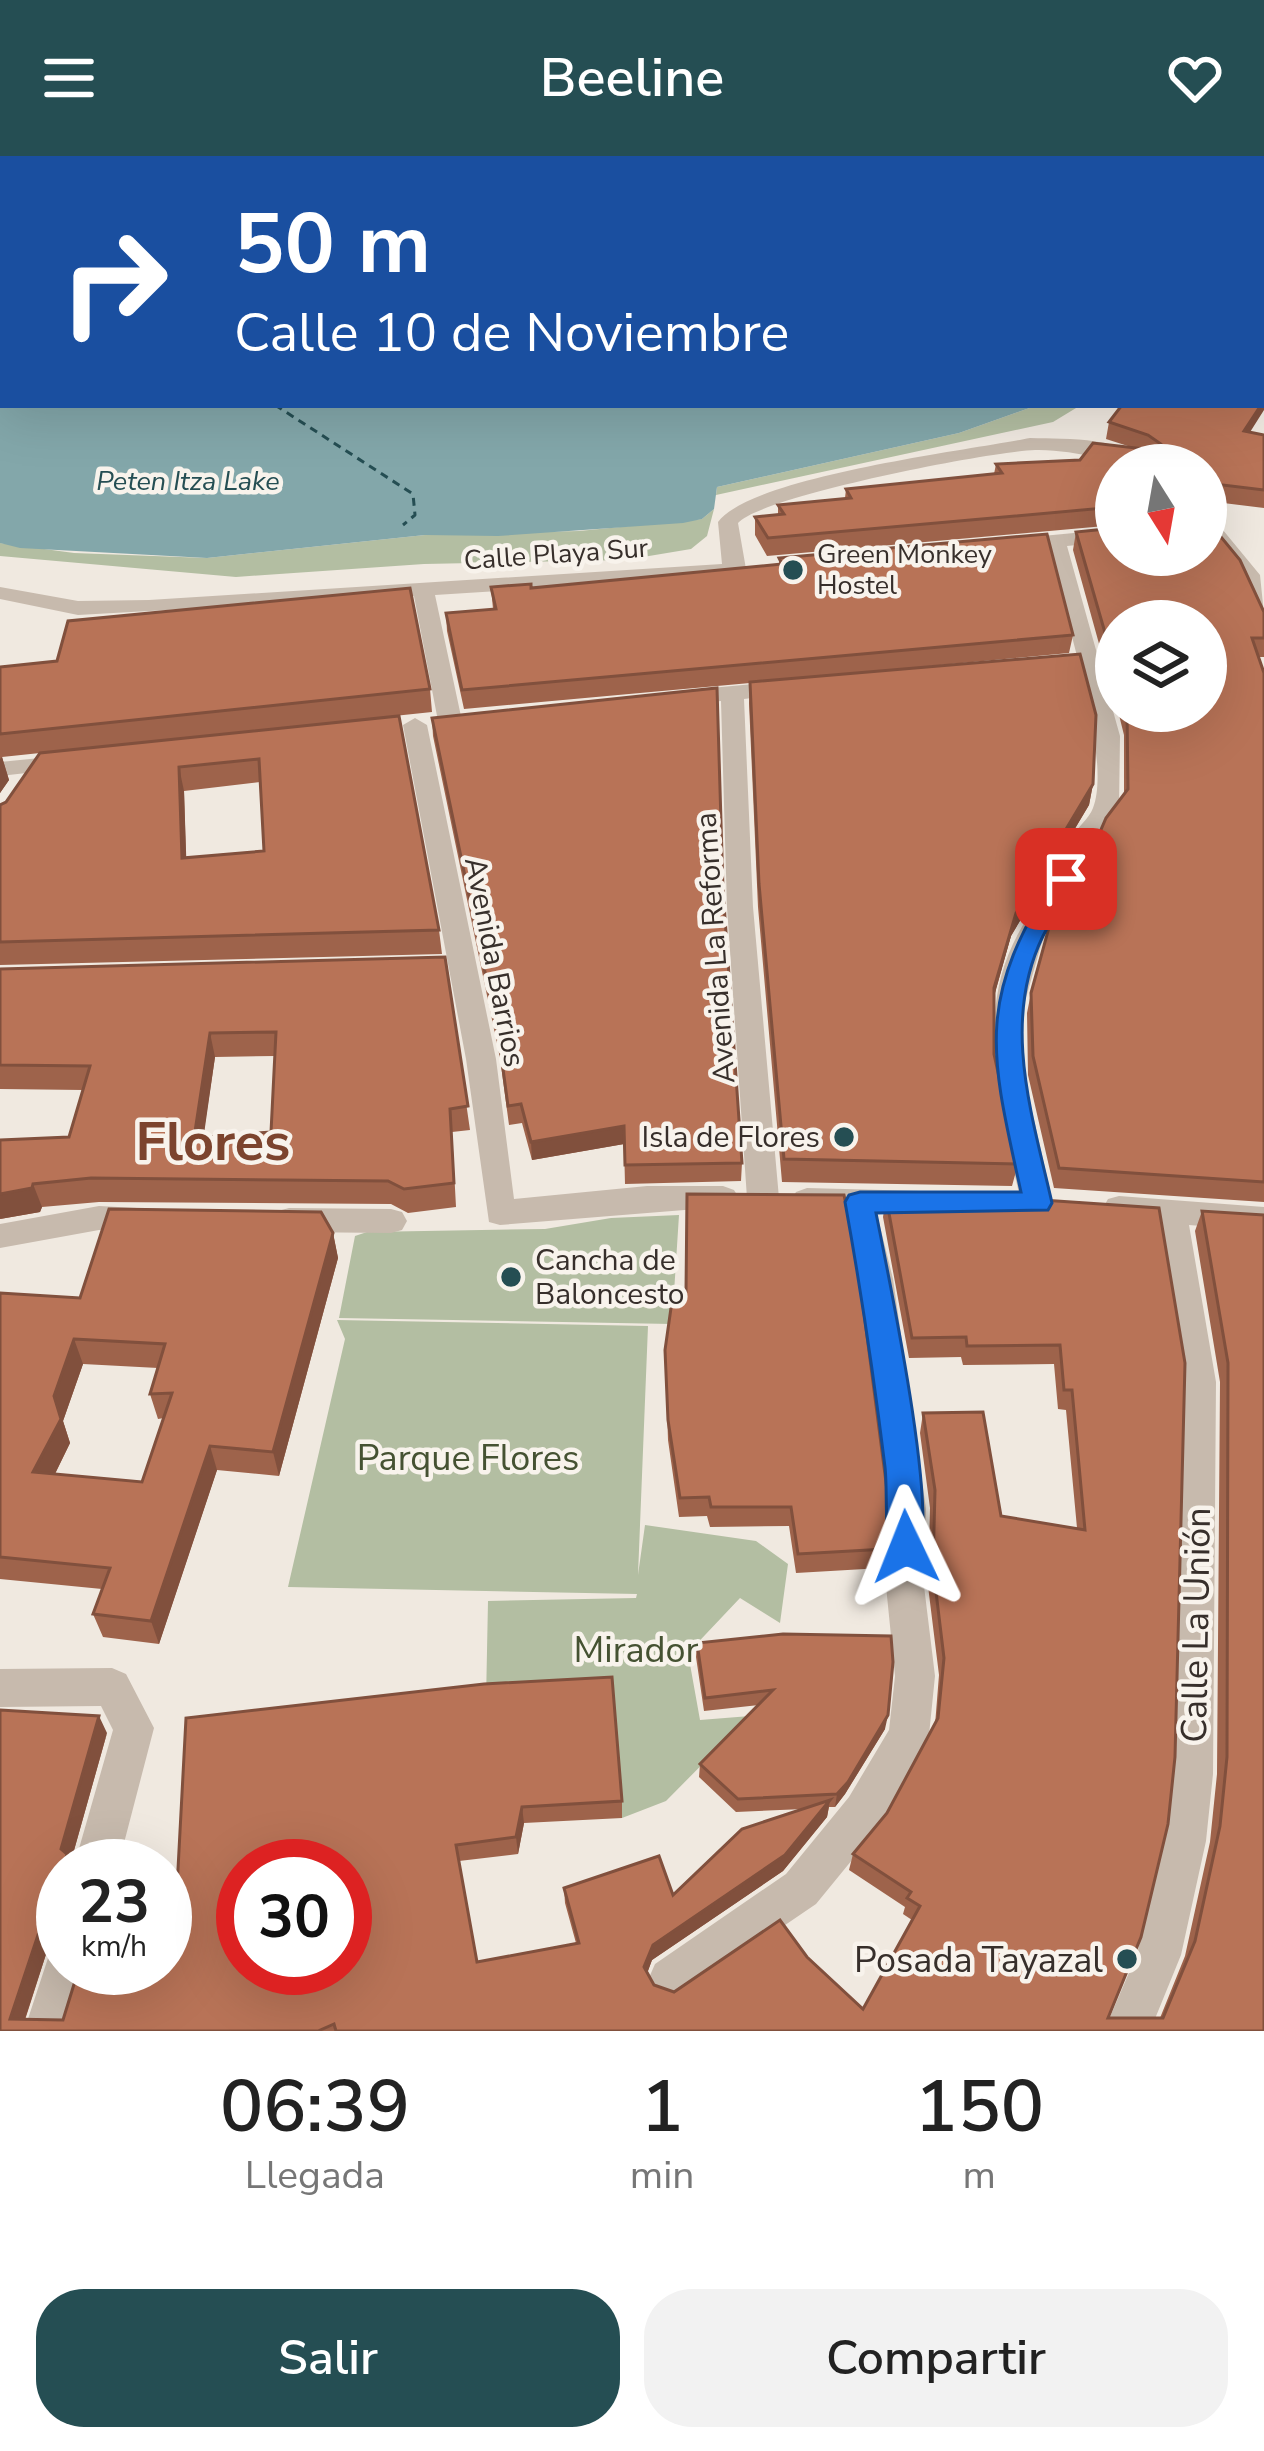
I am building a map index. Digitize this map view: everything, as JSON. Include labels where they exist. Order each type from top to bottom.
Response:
[{"type":"street","name":"Calle Playa Sur","points":[[0,593],[78,608],[744,569],[728,522],[739,508],[789,490],[1030,444],[1095,448]]},
{"type":"street","points":[[994,546],[1095,537]]},
{"type":"street","points":[[1056,542],[1080,663],[1108,736],[1106,808],[1086,834],[1066,879],[1029,938],[1008,1012],[1009,1076],[1060,1204]]},
{"type":"street","points":[[1227,550],[1249,575],[1264,607]]},
{"type":"street","name":"Avenida Barrios","points":[[423,590],[462,720],[403,727],[428,775],[449,967],[482,1059],[500,1213],[647,1198],[763,1198]]},
{"type":"street","points":[[662,700],[822,686]]},
{"type":"street","name":"Avenida La Reforma","points":[[732,693],[740,907],[763,1198]]},
{"type":"street","points":[[0,769],[107,758]]},
{"type":"street","points":[[15,797],[36,766]]},
{"type":"street","points":[[763,1198],[948,1203]]},
{"type":"street","points":[[671,1980],[801,1889],[864,1812],[910,1735],[916,1676],[905,1586],[907,1509],[876,1279],[860,1202]]},
{"type":"street","points":[[993,1203],[1264,1219]]},
{"type":"street","name":"Calle La Unión","points":[[1127,2031],[1160,1955],[1185,1841],[1192,1774],[1199,1382],[1171,1211]]},
{"type":"street","points":[[0,1236],[99,1218],[179,1218]]},
{"type":"street","points":[[261,1220],[391,1221]]},
{"type":"street","points":[[0,1688],[112,1687],[134,1728],[103,1839]]},
{"type":"street","points":[[47,2031],[58,1995]]},
{"type":"green space","points":[[1030,408],[1076,408],[1053,422],[716,495],[717,487],[959,433]]},
{"type":"green space","points":[[714,509],[707,536],[691,549],[625,560],[424,564],[236,577],[0,556],[0,543],[74,553],[207,558],[425,535],[579,531],[702,519]]},
{"type":"green space","name":"Cancha de Baloncesto","points":[[679,1215],[672,1324],[339,1318],[355,1236],[367,1232],[545,1229],[611,1218]]},
{"type":"green space","name":"Parque Flores","points":[[337,1320],[648,1326],[638,1575],[645,1525],[756,1541],[788,1564],[780,1623],[740,1598],[688,1653],[700,1720],[750,1716],[666,1801],[622,1818],[612,1695],[486,1701],[488,1601],[636,1598],[637,1594],[288,1587],[345,1339]]},
{"type":"water","name":"Peten Itza Lake","points":[[0,408],[1030,408],[959,433],[717,487],[714,509],[702,519],[683,523],[498,536],[425,535],[207,558],[0,543]]},
{"type":"building","points":[[1120,408],[1259,408],[1244,431],[1264,435],[1264,490],[1227,486],[1227,444],[1161,444],[1109,422]]},
{"type":"building","points":[[1093,443],[1102,444],[1095,444],[1095,509],[768,538],[755,517],[784,514],[778,505],[851,498],[846,489],[1002,473],[996,464],[1080,460]]},
{"type":"building","points":[[1095,530],[1095,576],[1227,576],[1227,544],[1240,560],[1264,612],[1264,638],[1252,638],[1264,673],[1264,1182],[1059,1168],[1033,1056],[1031,993],[1051,920],[1087,862],[1106,818],[1128,789],[1127,732],[1227,732],[1227,600],[1096,600],[1076,532]]},
{"type":"building","points":[[1047,534],[1073,635],[462,690],[446,613],[496,609],[491,587],[531,584],[531,588],[782,564],[779,558]]},
{"type":"building","points":[[410,588],[430,689],[0,734],[0,667],[57,661],[68,621]]},
{"type":"building","points":[[1080,654],[1095,711],[1093,784],[1016,913],[994,988],[994,1054],[1018,1164],[784,1159],[759,884],[750,682]]},
{"type":"building","points":[[717,688],[723,889],[742,1163],[625,1165],[624,1126],[531,1142],[521,1104],[508,1106],[499,1039],[432,718]]},
{"type":"building","points":[[399,716],[439,930],[0,942],[0,805],[40,753]],"holes":[[[259,759],[264,851],[182,858],[179,767]]]},
{"type":"building","points":[[445,957],[468,1106],[450,1109],[454,1183],[404,1189],[388,1181],[91,1178],[33,1184],[0,1194],[0,1140],[69,1137],[90,1066],[0,1065],[0,969]],"holes":[[[276,1032],[271,1132],[194,1138],[210,1033]]]},
{"type":"building","points":[[687,1194],[844,1195],[857,1259],[887,1490],[886,1549],[798,1554],[791,1507],[711,1507],[709,1497],[680,1498],[668,1420],[665,1350],[671,1308],[686,1292]]},
{"type":"building","points":[[886,1197],[1159,1208],[1185,1363],[1175,1757],[1168,1824],[1141,1937],[1108,2018],[1163,2018],[1195,1941],[1220,1826],[1227,1757],[1228,1363],[1202,1211],[1264,1215],[1264,2031],[336,2031],[334,2024],[318,2031],[0,2031],[0,1710],[99,1716],[64,1839],[36,1839],[36,1941],[10,2019],[63,2020],[71,1995],[192,1995],[192,1839],[180,1839],[186,1718],[484,1684],[612,1677],[622,1801],[522,1807],[516,1837],[456,1845],[477,1962],[579,1943],[564,1888],[659,1856],[673,1895],[742,1829],[830,1800],[785,1855],[653,1945],[644,1967],[654,1985],[674,1992],[780,1920],[807,1957],[863,2009],[920,1906],[907,1898],[911,1892],[853,1854],[887,1813],[938,1718],[944,1658],[933,1567],[935,1490],[923,1413],[983,1412],[1001,1516],[1085,1530],[1072,1390],[1064,1390],[1060,1345],[967,1346],[966,1337],[912,1338]]},
{"type":"building","points":[[109,1209],[321,1212],[333,1233],[273,1452],[210,1446],[151,1621],[93,1614],[110,1568],[0,1557],[0,1293],[80,1298]],"holes":[[[74,1339],[165,1344],[150,1394],[172,1393],[142,1482],[33,1472],[61,1419],[54,1396]]]},
{"type":"building","points":[[783,1634],[891,1636],[888,1715],[837,1794],[738,1799],[700,1764],[773,1690],[705,1698],[697,1643]]},
{"type":"ferry route","points":[[280,408],[413,494],[415,515],[403,525]]},
{"type":"place","name":"Green Monkey Hostel","points":[[793,570]]},
{"type":"place","name":"Isla de Flores","points":[[844,1137]]},
{"type":"place","name":"Cancha de Baloncesto","points":[[511,1277]]},
{"type":"place","name":"Posada Tayazal","points":[[1127,1959]]},
{"type":"district","name":"Flores","points":[[213,1141]]},
{"type":"route","points":[[906,1547],[907,1509],[883,1325],[860,1202],[1037,1203],[1009,1076],[1008,1012],[1029,938],[1066,879]]},
{"type":"park label","name":"Mirador","points":[[636,1649]]}]
